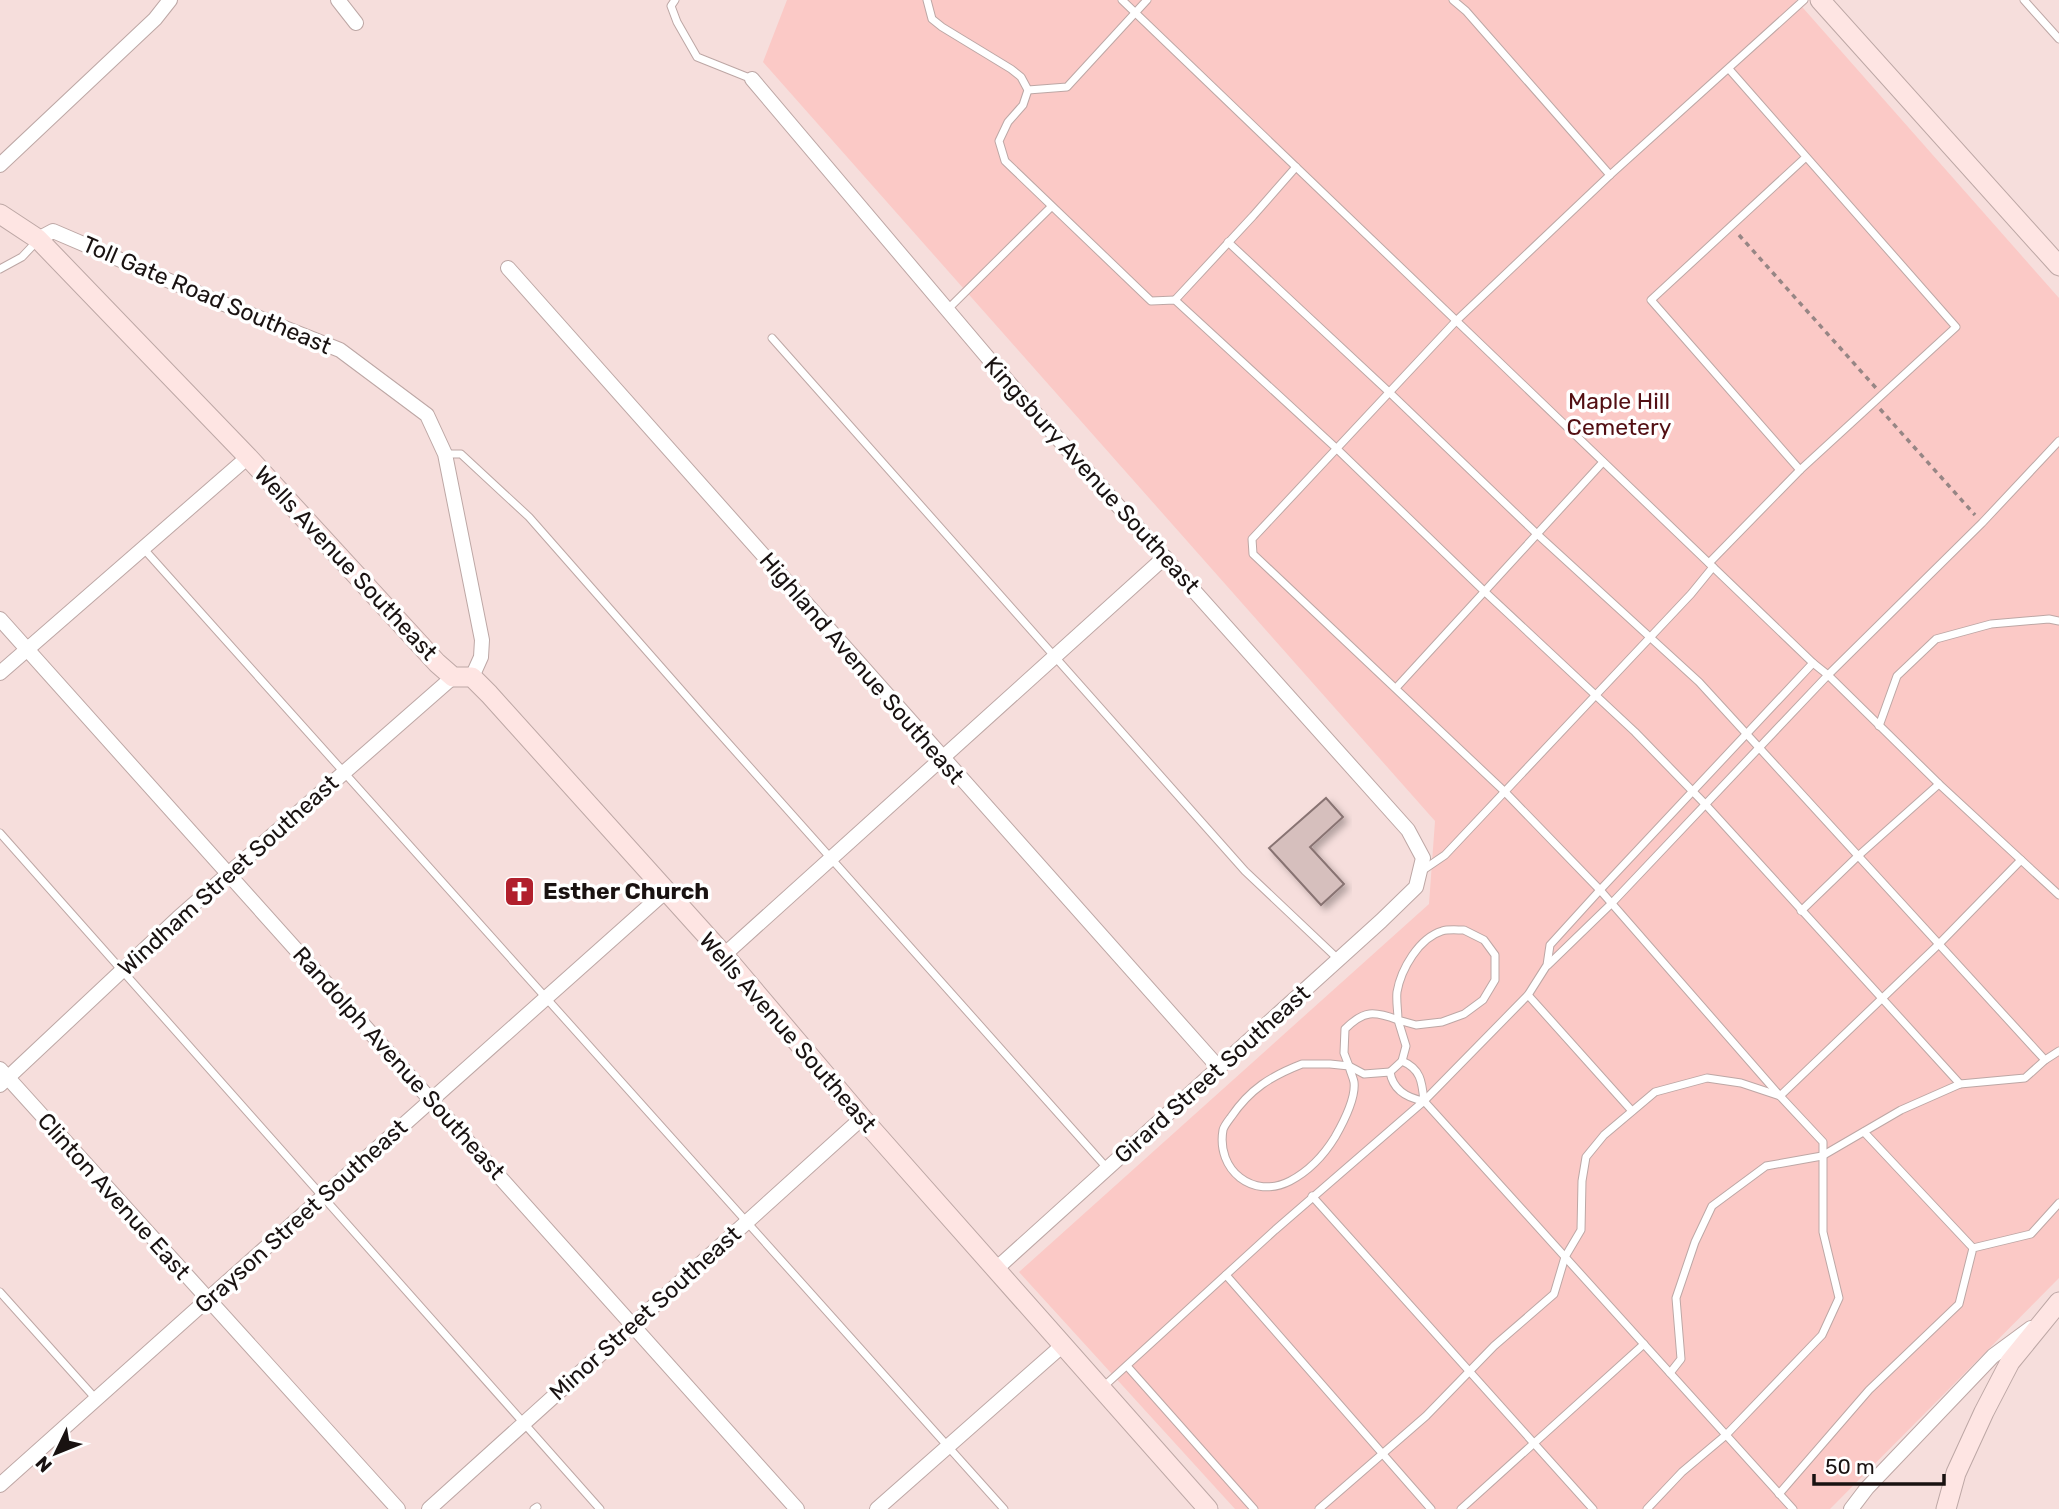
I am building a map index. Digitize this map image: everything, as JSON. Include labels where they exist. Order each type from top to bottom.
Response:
[{"type":"street","points":[[0,165],[155,19],[170,0]]},
{"type":"street","points":[[338,0],[356,23]]},
{"type":"street","points":[[1821,0],[2059,266]]},
{"type":"street","name":"Kingsbury Avenue Southeast","points":[[752,79],[1027,404],[1408,830],[1423,859],[1420,873]]},
{"type":"street","points":[[0,214],[38,239]]},
{"type":"street","name":"Toll Gate Road Southeast","points":[[38,239],[53,231],[340,350],[427,415],[445,454],[482,640],[481,657],[462,677]]},
{"type":"street","name":"Wells Avenue Southeast","points":[[38,239],[248,457],[437,663],[489,694],[724,955],[862,1118],[1209,1509]]},
{"type":"street","name":"Highland Avenue Southeast","points":[[508,268],[1219,1068]]},
{"type":"street","points":[[0,673],[248,457]]},
{"type":"street","points":[[724,955],[1165,556]]},
{"type":"street","name":"Randolph Avenue Southeast","points":[[0,619],[797,1509]]},
{"type":"street","name":"Windham Street Southeast","points":[[3,1077],[344,772],[462,677]]},
{"type":"street","name":"Girard Street Southeast","points":[[996,1269],[1338,960],[1416,887],[1420,873]]},
{"type":"street","name":"Grayson Street Southeast","points":[[0,1485],[666,891]]},
{"type":"street","name":"Clinton Avenue East","points":[[3,1077],[398,1509]]},
{"type":"street","name":"Minor Street Southeast","points":[[429,1509],[862,1118]]},
{"type":"street","points":[[1850,1509],[1993,1356],[2053,1309]]},
{"type":"street","points":[[1946,1509],[1956,1473],[1999,1382],[2010,1362],[2053,1309]]},
{"type":"street","points":[[877,1509],[1063,1345]]},
{"type":"lane","points":[[675,0],[671,6],[696,57],[752,79]]},
{"type":"lane","points":[[927,0],[932,19],[1011,69],[1021,77],[1028,90],[1023,106],[1008,122],[999,141],[1004,161],[1151,301],[1175,300],[1336,448],[1635,732],[1706,805],[1960,1084]]},
{"type":"lane","points":[[1122,0],[1939,784],[2059,895]]},
{"type":"lane","points":[[1028,90],[1067,87],[1147,0]]},
{"type":"lane","points":[[1453,0],[1466,11],[1610,175]]},
{"type":"lane","points":[[1647,1509],[1682,1472],[1726,1435],[1822,1335],[1839,1298],[1824,1231],[1823,1142],[1600,890],[1505,792],[1253,554],[1252,539],[1456,321],[1610,175],[1804,0]]},
{"type":"lane","points":[[2024,0],[2059,39]]},
{"type":"lane","points":[[1420,873],[1445,855],[1505,792],[1650,638],[1711,565],[1800,470],[1956,327],[1730,68]]},
{"type":"lane","points":[[1800,470],[1651,300],[1807,157]]},
{"type":"lane","points":[[1175,300],[1296,167]]},
{"type":"lane","points":[[947,310],[1051,207]]},
{"type":"lane","points":[[0,269],[22,257],[38,239]]},
{"type":"lane","points":[[1228,242],[1389,391],[1537,534],[1699,682],[2045,1060]]},
{"type":"lane","points":[[772,338],[1245,871],[1338,960]]},
{"type":"lane","points":[[1102,1389],[1312,1196],[1424,1101],[1528,995],[1547,965],[1611,904],[1828,675],[1982,523],[2059,441]]},
{"type":"lane","points":[[445,454],[461,454],[529,517],[1107,1168]]},
{"type":"lane","points":[[1396,688],[1603,462]]},
{"type":"lane","points":[[143,548],[1004,1509]]},
{"type":"lane","points":[[1879,726],[1897,676],[1936,639],[1991,624],[2049,619],[2059,621]]},
{"type":"lane","points":[[1547,965],[1550,945],[1813,663]]},
{"type":"lane","points":[[1801,911],[1939,784]]},
{"type":"lane","points":[[0,833],[600,1509]]},
{"type":"lane","points":[[1780,1096],[1939,944],[2021,860]]},
{"type":"lane","points":[[1398,1020],[1384,1014],[1365,1013],[1345,1030],[1344,1054],[1349,1066],[1354,1083],[1348,1111],[1328,1149],[1312,1166],[1289,1182],[1272,1186],[1250,1185],[1233,1173],[1224,1154],[1223,1128],[1238,1106],[1259,1084],[1302,1064],[1349,1066],[1364,1074],[1390,1072],[1402,1060],[1406,1046],[1398,1020],[1397,992],[1413,954],[1428,938],[1443,931],[1464,930],[1484,940],[1495,955],[1495,980],[1483,1000],[1464,1014],[1441,1022],[1416,1025],[1398,1020]]},
{"type":"lane","points":[[1528,995],[1632,1111]]},
{"type":"lane","points":[[1670,1373],[1681,1359],[1676,1298],[1695,1242],[1712,1206],[1766,1166],[1822,1156],[1902,1110],[1960,1084],[2025,1079],[2059,1051]]},
{"type":"lane","points":[[1402,1060],[1413,1065],[1422,1082],[1424,1101]]},
{"type":"lane","points":[[1390,1072],[1399,1091],[1410,1098],[1424,1101],[1793,1509]]},
{"type":"lane","points":[[1319,1509],[1426,1416],[1469,1371],[1554,1294],[1565,1257],[1581,1230],[1582,1181],[1586,1157],[1604,1135],[1654,1092],[1707,1078],[1741,1083],[1780,1096]]},
{"type":"lane","points":[[1864,1132],[1973,1248]]},
{"type":"lane","points":[[1312,1196],[1593,1509]]},
{"type":"lane","points":[[1973,1248],[2031,1234],[2059,1203]]},
{"type":"lane","points":[[1779,1494],[1870,1390],[1959,1304],[1973,1248]]},
{"type":"lane","points":[[1226,1275],[1432,1509]]},
{"type":"lane","points":[[0,1292],[97,1399]]},
{"type":"lane","points":[[1461,1509],[1644,1345]]},
{"type":"lane","points":[[1127,1366],[1254,1509]]},
{"type":"path","points":[[1732,227],[1882,394]]},
{"type":"path","points":[[1874,402],[1982,523]]},
{"type":"green space","name":"Maple Hill Cemetery","points":[[787,0],[1796,0],[2059,298],[2059,1278],[1830,1509],[1235,1509],[1019,1272],[1429,904],[1435,821],[763,62]]},
{"type":"building","points":[[1326,798],[1343,817],[1310,847],[1344,884],[1321,905],[1269,848]]},
{"type":"place","name":"Esther Church","points":[[520,891]]}]
